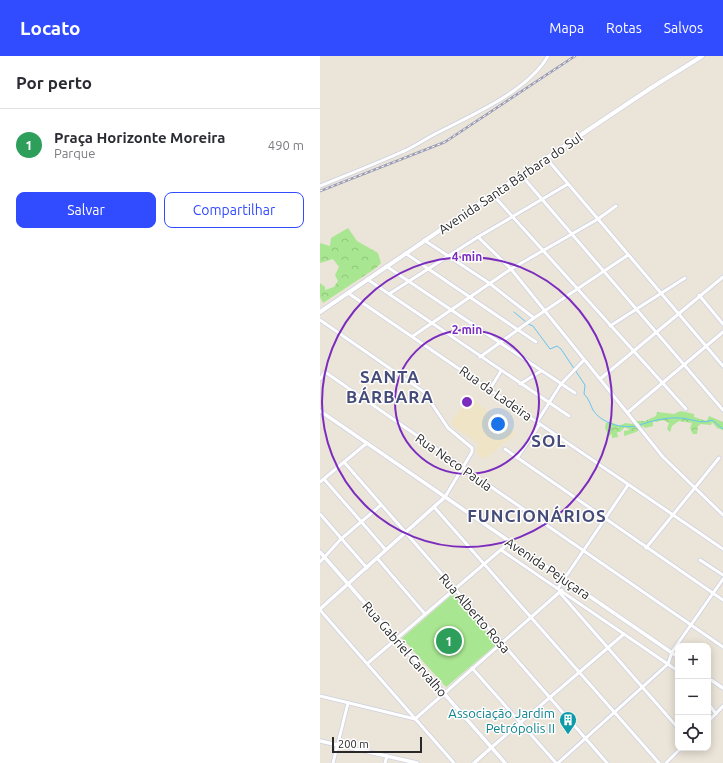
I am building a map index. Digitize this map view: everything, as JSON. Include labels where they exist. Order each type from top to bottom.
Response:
[{"type":"main road","name":"Avenida Santa Bárbara do Sul","points":[[320,312],[404,253],[493,196],[648,90],[702,56]]},
{"type":"street","points":[[320,186],[403,152],[436,133],[477,114],[526,80],[543,65],[548,56]]},
{"type":"street","points":[[546,159],[723,366]]},
{"type":"street","points":[[522,176],[723,410]]},
{"type":"street","points":[[389,294],[429,270],[478,237],[568,184]]},
{"type":"street","points":[[493,196],[543,250],[632,352],[686,409]]},
{"type":"street","points":[[413,336],[430,322],[470,297],[489,283],[598,219],[616,206]]},
{"type":"street","points":[[478,237],[511,269],[663,457],[696,487],[723,515]]},
{"type":"street","points":[[424,240],[489,283],[534,318]]},
{"type":"street","points":[[404,253],[536,342]]},
{"type":"street","points":[[480,357],[534,318],[578,290],[628,255]]},
{"type":"street","points":[[386,266],[499,343],[576,393]]},
{"type":"street","points":[[610,326],[685,278]]},
{"type":"street","points":[[366,279],[569,416]]},
{"type":"street","points":[[600,379],[699,295],[722,279]]},
{"type":"street","name":"Rua da Ladeira","points":[[348,292],[723,549]]},
{"type":"street","points":[[699,295],[723,324]]},
{"type":"street","points":[[320,320],[424,392],[448,428],[472,448],[472,452],[461,467],[445,497],[385,549],[349,585],[320,610],[454,763]]},
{"type":"street","points":[[628,412],[723,332]]},
{"type":"street","points":[[537,422],[561,384],[584,360]]},
{"type":"street","points":[[490,389],[501,371]]},
{"type":"street","points":[[520,384],[541,371]]},
{"type":"street","name":"Rua Neco Paula","points":[[320,379],[325,372],[723,647]]},
{"type":"street","name":"Avenida Pejuçara","points":[[320,411],[675,654]]},
{"type":"street","points":[[517,458],[540,424]]},
{"type":"street","points":[[320,482],[367,442]]},
{"type":"street","points":[[505,449],[723,600]]},
{"type":"street","points":[[646,548],[719,458]]},
{"type":"street","name":"Rua Alberto Rosa","points":[[344,462],[404,533],[607,763]]},
{"type":"street","points":[[324,479],[385,549]]},
{"type":"street","points":[[558,588],[628,485]]},
{"type":"street","points":[[320,562],[341,539],[381,505]]},
{"type":"street","points":[[434,507],[613,713],[659,763]]},
{"type":"street","points":[[320,514],[367,568]]},
{"type":"street","points":[[368,663],[510,542]]},
{"type":"street","points":[[501,550],[561,591],[608,648],[675,725]]},
{"type":"street","name":"Rua Gabriel Carvalho","points":[[320,552],[505,763]]},
{"type":"street","points":[[376,558],[425,614]]},
{"type":"street","points":[[700,560],[723,575]]},
{"type":"street","points":[[472,668],[557,763],[668,664],[672,652],[690,624],[723,579]]},
{"type":"street","points":[[415,719],[561,591]]},
{"type":"street","points":[[561,591],[675,669]]},
{"type":"street","points":[[474,763],[624,634]]},
{"type":"street","points":[[710,679],[723,688]]},
{"type":"street","points":[[320,696],[415,719]]},
{"type":"street","points":[[333,763],[348,703]]},
{"type":"street","points":[[711,719],[723,706]]},
{"type":"street","points":[[711,707],[716,714]]},
{"type":"street","points":[[320,740],[417,763]]},
{"type":"street","points":[[666,763],[678,751]]},
{"type":"street","points":[[385,763],[387,756]]},
{"type":"shaded area","points":[[469,396],[516,434],[485,459],[476,453],[479,444],[450,424]]},
{"type":"green space","points":[[348,228],[357,241],[378,253],[381,263],[376,268],[323,303],[320,297],[320,283],[325,287],[325,290],[334,287],[338,281],[335,275],[339,267],[333,259],[320,263],[320,243],[330,246],[331,238]]},
{"type":"green space","points":[[681,411],[694,414],[694,417],[707,421],[709,416],[723,422],[723,430],[717,428],[712,422],[711,425],[701,424],[698,426],[697,434],[693,434],[690,428],[692,423],[679,421],[672,426],[670,432],[667,429],[669,423],[663,420],[656,422],[653,421],[653,426],[645,428],[643,426],[636,432],[624,436],[624,431],[630,430],[625,427],[620,432],[617,432],[618,437],[612,438],[612,434],[609,436],[605,428],[606,423],[611,422],[619,426],[625,423],[632,424],[637,421],[645,421],[656,416],[657,412],[674,414]]},
{"type":"green space","points":[[453,594],[497,644],[446,687],[402,638]]},
{"type":"waterway","points":[[514,312],[526,322]]},
{"type":"waterway","points":[[528,324],[533,326],[550,349],[557,346],[561,349],[585,385],[584,394],[597,415],[606,422],[618,426],[636,426]]},
{"type":"waterway","points":[[639,425],[664,419],[679,418],[700,422],[712,420],[723,429]]},
{"type":"railway","points":[[320,191],[445,142],[575,56]]},
{"type":"place","name":"Praça Horizonte Moreira","points":[[449,641]]},
{"type":"place","name":"Associação Jardim Petrópolis II","points":[[568,735]]},
{"type":"district","name":"SANTA BÁRBARA","points":[[390,386]]},
{"type":"district","name":"SOL","points":[[549,440]]},
{"type":"district","name":"FUNCIONÁRIOS","points":[[537,515]]}]
